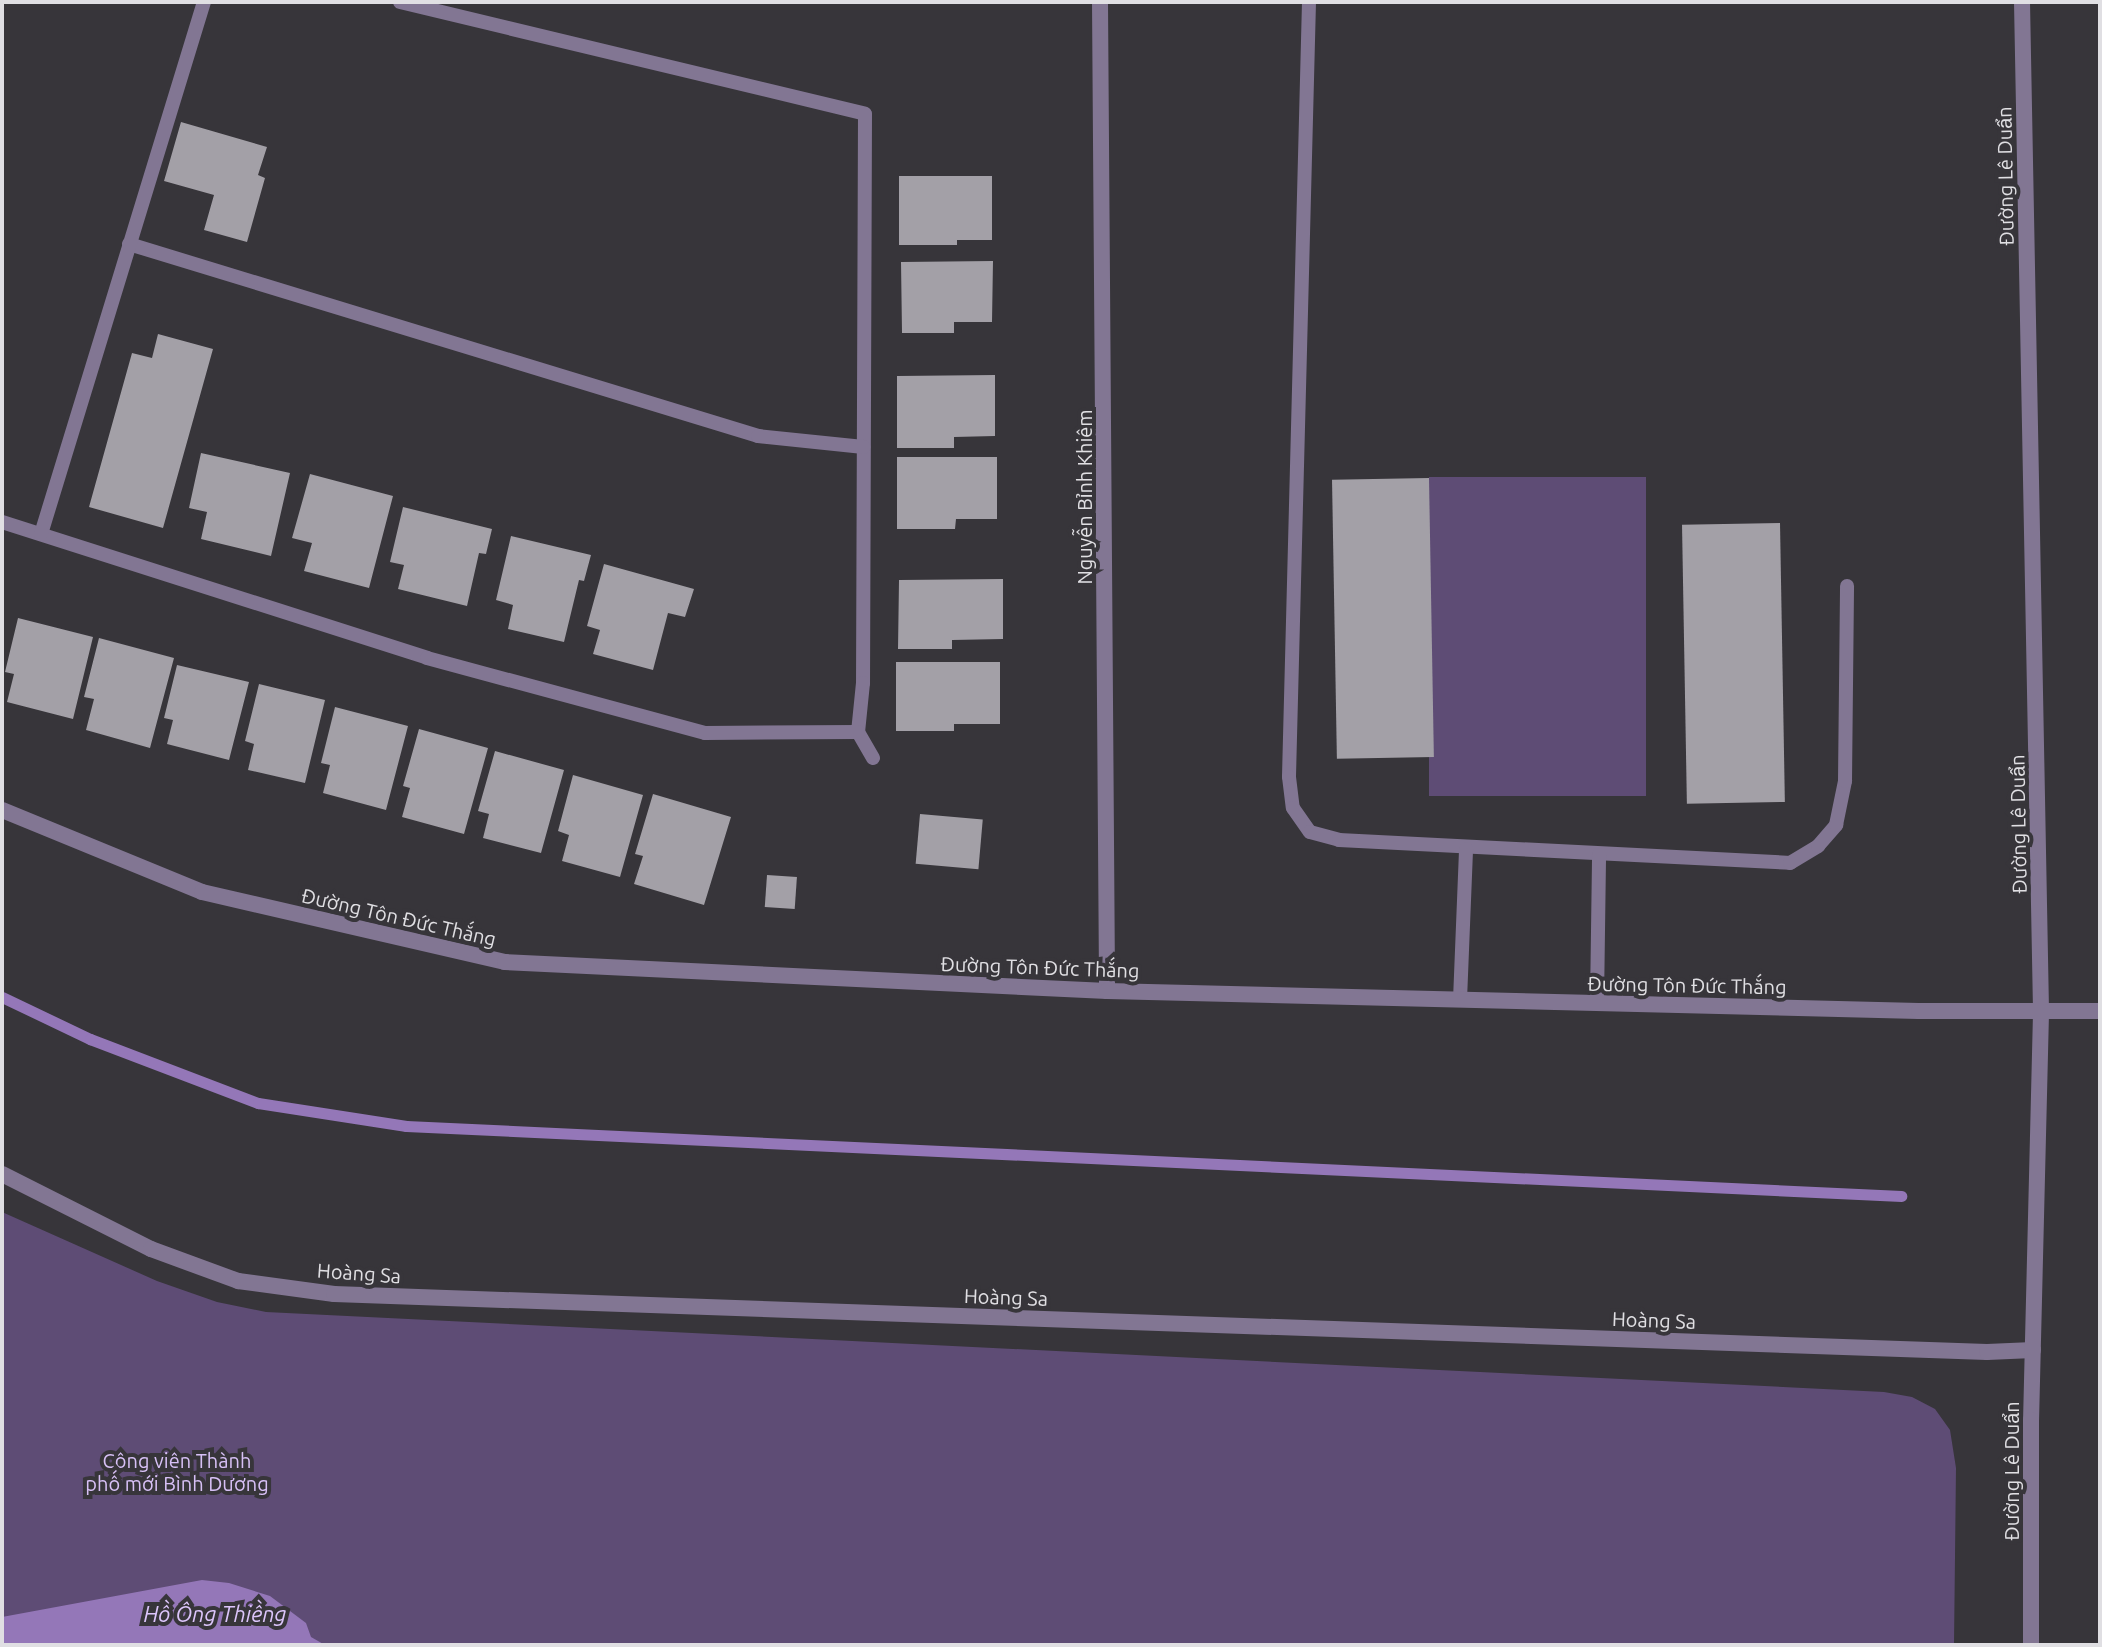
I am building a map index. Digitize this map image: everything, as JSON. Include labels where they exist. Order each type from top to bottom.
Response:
[{"type":"street","name":"Nguyễn Bỉnh Khiêm","points":[[1100,2],[1107,991]]},
{"type":"street","name":"Đường Lê Duẩn","points":[[2022,2],[2041,1013],[2033,1350],[2031,1645]]},
{"type":"street","name":"Đường Tôn Đức Thắng","points":[[2,810],[202,892],[505,962],[1107,991],[2041,1013],[2100,1011]]},
{"type":"street","name":"Hoàng Sa","points":[[2,1174],[151,1249],[238,1281],[334,1294],[1971,1351],[2033,1350]]},
{"type":"lane","points":[[41,534],[204,2]]},
{"type":"lane","points":[[400,2],[865,114],[863,683],[858,732],[873,758]]},
{"type":"lane","points":[[1309,2],[1289,777],[1293,808],[1310,832],[1339,840],[1466,849],[1790,863],[1818,846],[1836,825],[1845,781],[1847,586]]},
{"type":"lane","points":[[129,244],[758,436],[863,447]]},
{"type":"lane","points":[[2,522],[427,658],[705,733],[858,732]]},
{"type":"lane","points":[[1460,1000],[1466,849]]},
{"type":"lane","points":[[1597,1003],[1599,855]]},
{"type":"green space","points":[[1429,477],[1646,477],[1646,796],[1429,796]]},
{"type":"green space","name":"Công viên Thành phố mới Bình Dương","points":[[2,1212],[157,1281],[217,1302],[266,1312],[1884,1392],[1912,1397],[1935,1409],[1950,1430],[1956,1468],[1954,1645],[2,1645]]},
{"type":"water","name":"Hồ Ông Thiềng","points":[[202,1580],[229,1583],[270,1596],[306,1623],[311,1637],[325,1645],[2,1645],[2,1617]]},
{"type":"building","points":[[181,122],[267,147],[258,175],[265,178],[247,242],[204,230],[214,195],[164,181]]},
{"type":"building","points":[[899,176],[992,176],[992,240],[957,240],[957,245],[899,245]]},
{"type":"building","points":[[993,261],[992,322],[954,322],[954,333],[902,333],[901,262]]},
{"type":"building","points":[[158,334],[213,349],[163,528],[89,507],[132,353],[152,358]]},
{"type":"building","points":[[995,375],[995,436],[954,437],[954,448],[897,448],[897,376]]},
{"type":"building","points":[[201,453],[290,473],[271,556],[201,539],[207,512],[189,508]]},
{"type":"building","points":[[897,457],[997,457],[997,519],[956,519],[955,529],[897,529]]},
{"type":"building","points":[[310,474],[393,496],[369,588],[304,571],[312,543],[292,538]]},
{"type":"building","points":[[1429,478],[1434,757],[1337,759],[1332,480]]},
{"type":"building","points":[[403,507],[492,529],[486,554],[479,553],[467,606],[398,589],[404,565],[390,562]]},
{"type":"building","points":[[1780,523],[1785,802],[1687,804],[1682,525]]},
{"type":"building","points":[[511,536],[591,555],[584,581],[579,580],[564,642],[508,629],[513,605],[496,600]]},
{"type":"building","points":[[604,564],[694,589],[685,617],[668,613],[653,670],[593,654],[600,630],[587,626]]},
{"type":"building","points":[[1003,579],[1003,639],[952,640],[952,649],[898,649],[899,580]]},
{"type":"building","points":[[18,618],[93,637],[73,719],[7,702],[14,674],[5,672]]},
{"type":"building","points":[[99,638],[174,658],[150,748],[86,730],[94,699],[84,697]]},
{"type":"building","points":[[896,662],[1000,662],[1000,724],[954,724],[954,731],[896,731]]},
{"type":"building","points":[[177,665],[249,682],[229,760],[167,744],[173,720],[164,718]]},
{"type":"building","points":[[259,684],[325,700],[305,783],[248,770],[254,744],[245,741]]},
{"type":"building","points":[[335,707],[408,726],[386,810],[323,793],[330,765],[321,763]]},
{"type":"building","points":[[419,729],[488,748],[464,834],[402,817],[410,788],[403,786]]},
{"type":"building","points":[[495,751],[564,770],[541,853],[483,838],[489,814],[478,811]]},
{"type":"building","points":[[573,775],[643,795],[620,877],[562,861],[569,835],[558,831]]},
{"type":"building","points":[[653,794],[731,817],[704,905],[634,884],[643,856],[635,854]]},
{"type":"building","points":[[920,814],[983,819],[978,869],[916,864]]},
{"type":"building","points":[[767,875],[797,877],[795,909],[765,907]]},
{"type":"waterway","points":[[2,997],[90,1039],[258,1103],[406,1126],[1901,1196]]}]
